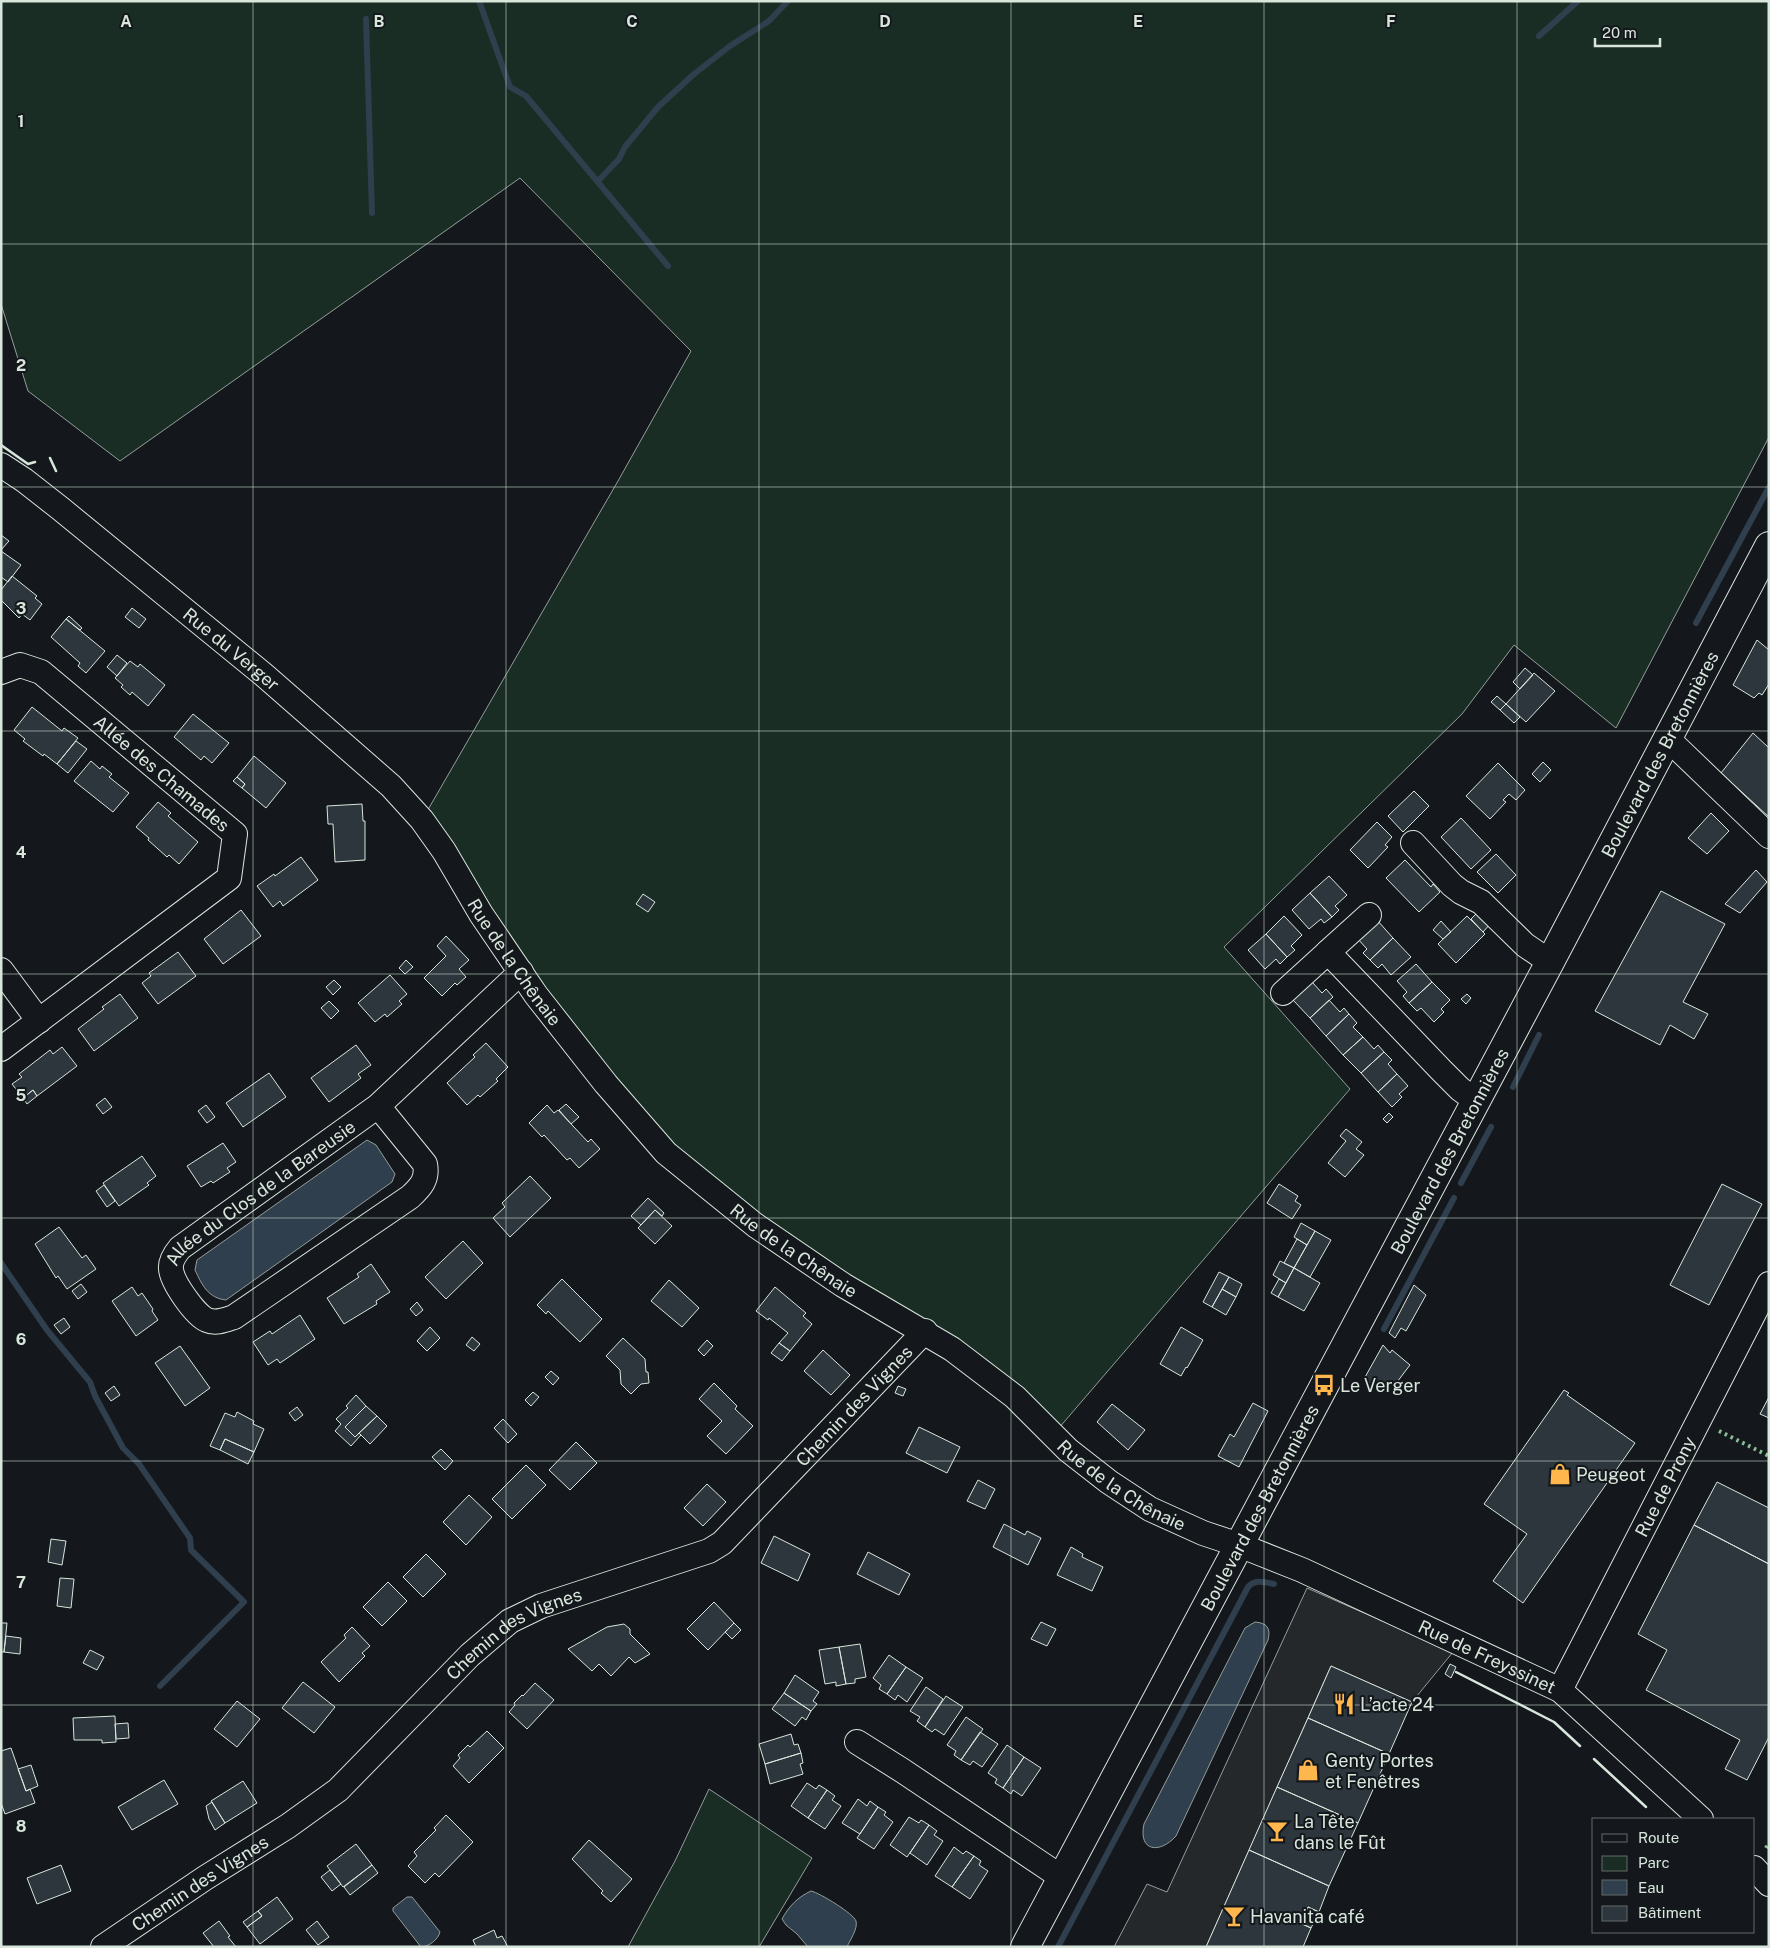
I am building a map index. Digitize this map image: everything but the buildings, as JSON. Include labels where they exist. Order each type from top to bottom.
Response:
[{"type":"main road","name":"Boulevard des Bretonnières","points":[[1025,1947],[1550,962],[1769,546]]},
{"type":"street","name":"Rue du Verger","points":[[1,465],[24,480],[61,509],[264,675],[384,779],[422,820],[444,851]]},
{"type":"street","name":"Allée des Chamades","points":[[1,1049],[229,878],[235,834],[41,672],[20,665],[2,671]]},
{"type":"street","points":[[1667,738],[1769,836]]},
{"type":"street","points":[[1413,843],[1452,885],[1481,902],[1524,945],[1550,962]]},
{"type":"street","name":"Rue de la Chênaie","points":[[444,851],[481,914],[536,994],[606,1084],[666,1152],[755,1225],[801,1257],[843,1285],[952,1349],[1015,1397],[1057,1441],[1109,1482],[1150,1509],[1203,1534],[1239,1545]]},
{"type":"street","points":[[1283,993],[1369,915]]},
{"type":"street","points":[[1328,952],[1442,1071],[1460,1089],[1475,1100]]},
{"type":"street","points":[[1,970],[38,1021]]},
{"type":"street","name":"Allée du Clos de la Bareusie","points":[[378,1106],[425,1164],[425,1180],[420,1189],[234,1317],[223,1322],[213,1322],[200,1316],[172,1276],[170,1269],[172,1262],[180,1248],[378,1106],[521,972]]},
{"type":"street","name":"Rue de Prony","points":[[1560,1690],[1769,1284]]},
{"type":"street","name":"Chemin des Vignes","points":[[103,1947],[205,1878],[288,1826],[338,1790],[470,1655],[510,1621],[541,1606],[709,1551],[722,1543],[925,1332]]},
{"type":"street","name":"Rue de Freyssinet","points":[[1239,1545],[1302,1570],[1560,1690],[1700,1818]]},
{"type":"street","points":[[857,1742],[1061,1877]]},
{"type":"street","points":[[1755,1869],[1769,1884]]},
{"type":"green space","points":[[1,1],[1769,1],[1769,437],[1616,728],[1514,645],[1462,714],[1224,947],[1350,1089],[1052,1436],[666,1153],[422,820],[691,351],[520,178],[120,461],[28,391],[1,304]]},
{"type":"green space","points":[[709,1789],[812,1858],[759,1947],[628,1947],[675,1861]]},
{"type":"shaded area","points":[[1307,1588],[1453,1652],[1412,1702],[1331,1666],[1206,1947],[1114,1947],[1147,1884],[1167,1892]]},
{"type":"water","points":[[367,1140],[376,1145],[395,1174],[392,1182],[226,1300],[215,1297],[206,1290],[195,1270],[197,1260]]},
{"type":"water","points":[[1255,1622],[1267,1627],[1269,1632],[1268,1640],[1176,1836],[1163,1846],[1152,1847],[1147,1845],[1143,1833],[1144,1824],[1245,1628]]},
{"type":"water","points":[[811,1891],[836,1904],[856,1921],[855,1931],[847,1947],[808,1947],[782,1919],[794,1902]]},
{"type":"water","points":[[407,1897],[412,1897],[440,1932],[435,1940],[427,1946],[421,1947],[393,1911],[393,1908]]},
{"type":"waterway","points":[[479,1],[510,87],[526,96],[668,266]]},
{"type":"waterway","points":[[598,181],[619,159],[625,147],[658,107],[694,74],[730,46],[769,21],[788,1]]},
{"type":"waterway","points":[[1539,36],[1578,1]]},
{"type":"waterway","points":[[366,19],[372,213]]},
{"type":"waterway","points":[[1696,623],[1769,487]]},
{"type":"waterway","points":[[1513,1087],[1539,1035]]},
{"type":"waterway","points":[[1461,1183],[1491,1127]]},
{"type":"waterway","points":[[1384,1329],[1454,1198]]},
{"type":"waterway","points":[[1,1263],[47,1330],[90,1382],[95,1396],[123,1448],[139,1464],[190,1538],[191,1550],[244,1602],[160,1686]]},
{"type":"waterway","points":[[1058,1947],[1248,1587],[1257,1582],[1274,1584]]},
{"type":"hedge","points":[[1719,1431],[1769,1456]]},
{"type":"hedge","points":[[1766,1848],[1769,1843]]},
{"type":"wall","points":[[1,445],[28,464],[35,462]]},
{"type":"wall","points":[[50,458],[56,471]]},
{"type":"wall","points":[[1456,1672],[1554,1722],[1580,1746]]},
{"type":"wall","points":[[1594,1759],[1646,1807]]},
{"type":"place","name":"Le Verger","points":[[1324,1385]]},
{"type":"place","name":"Peugeot","points":[[1560,1474]]},
{"type":"place","name":"L’acte 24","points":[[1344,1704]]},
{"type":"place","name":"Genty Portes et Fenêtres","points":[[1308,1770]]},
{"type":"place","name":"La Tête dans le Fût","points":[[1277,1831]]},
{"type":"place","name":"Havanita café","points":[[1234,1916]]}]
